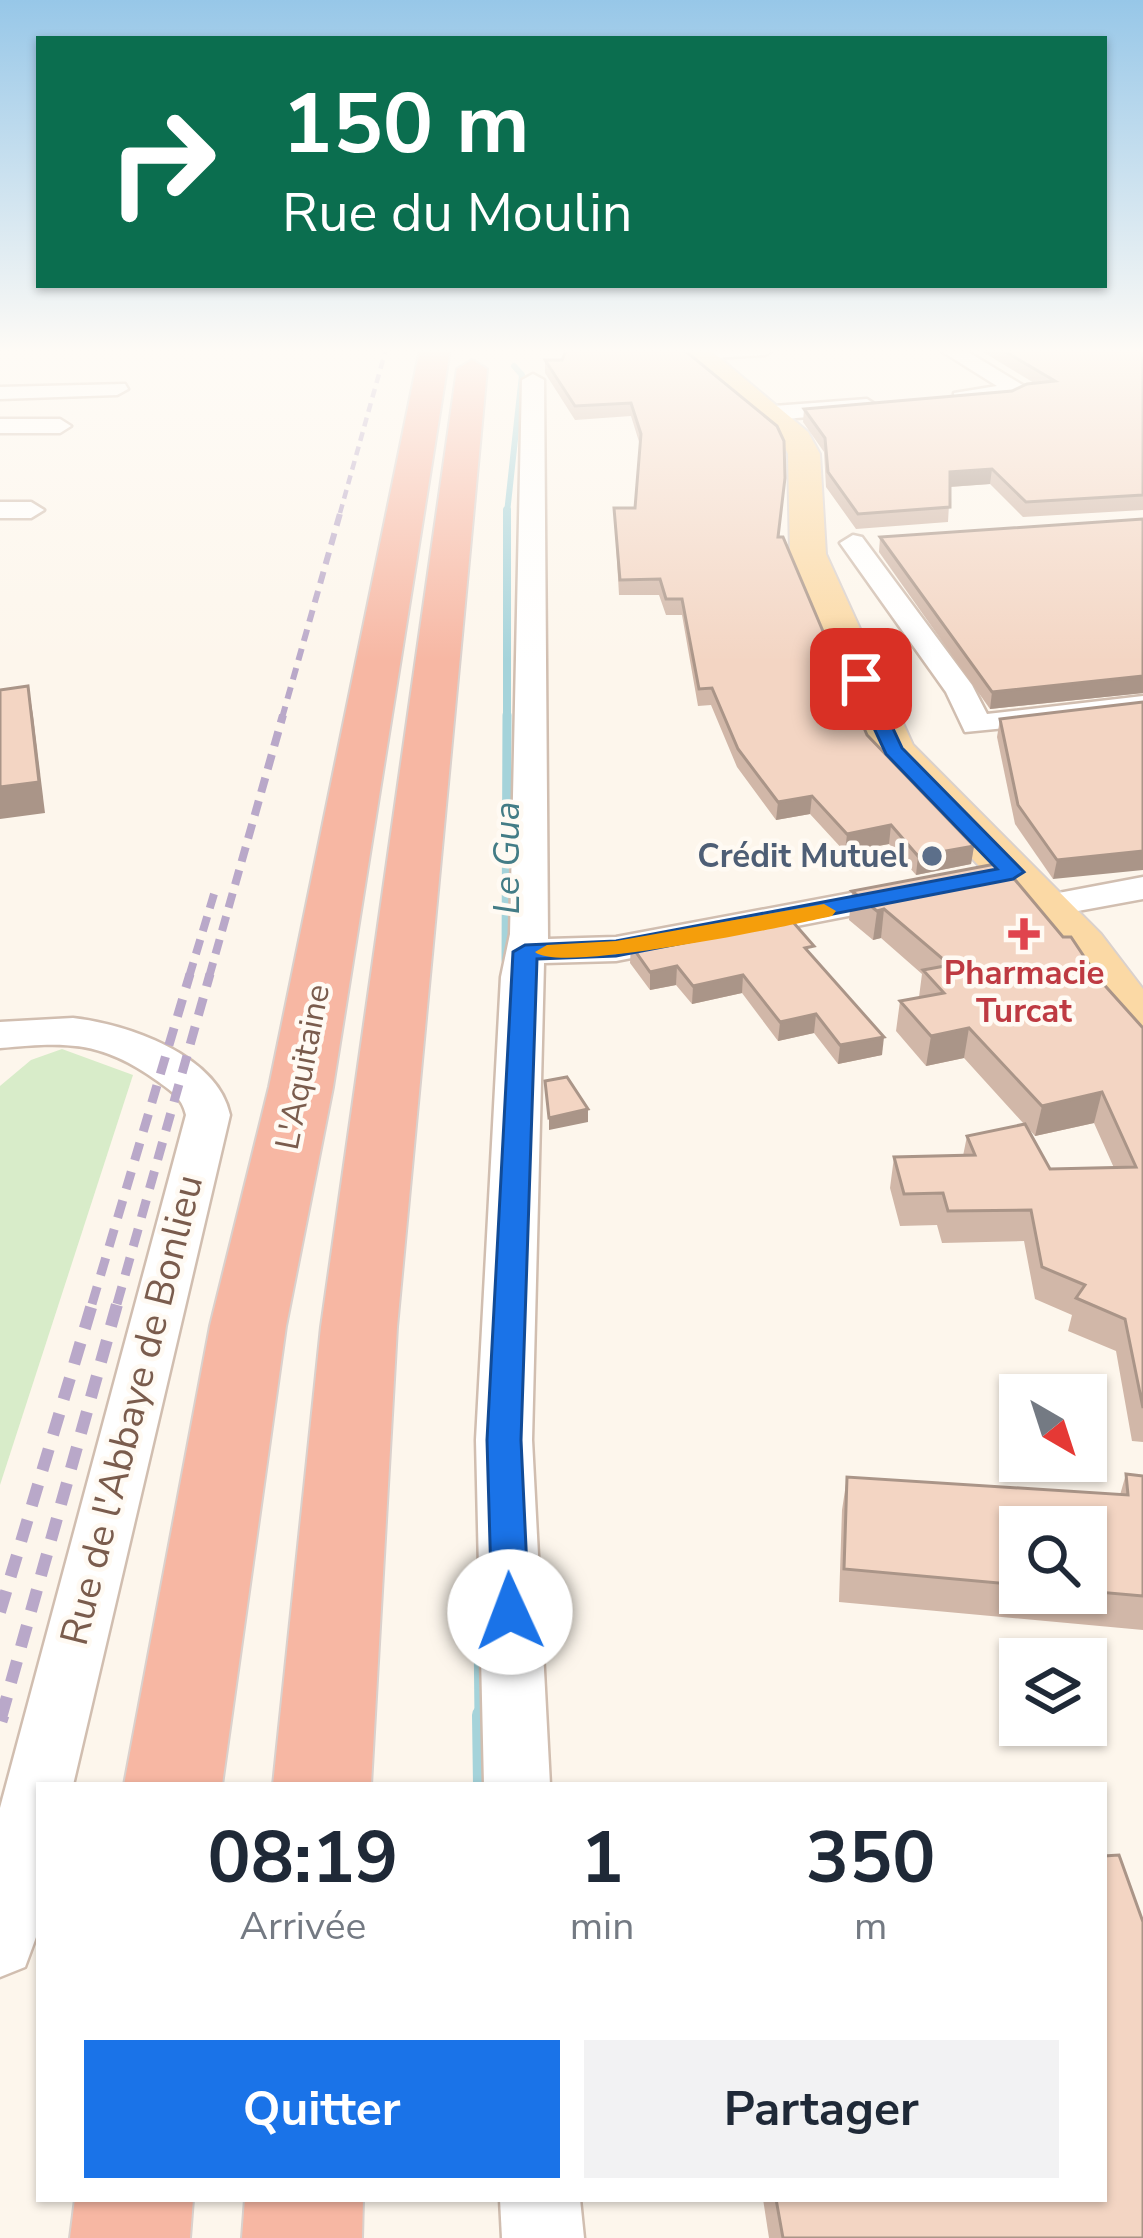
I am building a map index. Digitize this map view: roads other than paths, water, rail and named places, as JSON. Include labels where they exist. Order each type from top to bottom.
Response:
[{"type":"highway","name":"L'Aquitaine","points":[[173,1782],[248,1326],[435,453]]},
{"type":"highway","name":"L'Aquitaine","points":[[322,1782],[358,1327],[444,453]]},
{"type":"highway","points":[[130,2238],[134,2202]]},
{"type":"highway","points":[[302,2238],[304,2202]]},
{"type":"main road","points":[[805,453],[808,549],[893,750],[1029,889],[1143,1026]]},
{"type":"street","points":[[517,1782],[504,1440],[525,952],[530,934],[533,453]]},
{"type":"street","points":[[0,510],[31,510]]},
{"type":"street","points":[[808,549],[868,542],[961,692],[976,725],[1143,705]]},
{"type":"street","points":[[525,952],[616,949],[953,884],[1143,888]]},
{"type":"street","name":"Rue de l'Abbaye de Bonlieu","points":[[0,1035],[70,1031],[132,1041],[208,1103],[40,1782]]},
{"type":"street","name":"Rue de l'Abbaye de Bonlieu","points":[[0,1942],[36,1799]]},
{"type":"street","points":[[540,2202],[543,2238]]},
{"type":"waterway","name":"Le Gua","points":[[507,513],[513,453]]},
{"type":"waterway","name":"Le Gua","points":[[507,513],[507,715]]},
{"type":"waterway","name":"Le Gua","points":[[506,960],[507,715]]},
{"type":"waterway","name":"Le Gua","points":[[481,1628],[482,1718]]},
{"type":"waterway","name":"Le Gua","points":[[482,1715],[483,1782]]},
{"type":"railway","points":[[340,513],[357,453]]},
{"type":"railway","points":[[282,718],[341,510]]},
{"type":"railway","points":[[209,977],[283,715]]},
{"type":"railway","points":[[189,977],[214,894]]},
{"type":"railway","points":[[92,1304],[190,974]]},
{"type":"railway","points":[[117,1304],[210,974]]},
{"type":"railway","points":[[0,1612],[93,1301]]},
{"type":"railway","points":[[1,1718],[118,1301]]},
{"type":"place","name":"Crédit Mutuel","points":[[932,856]]},
{"type":"place","name":"Pharmacie Turcat","points":[[1024,934]]}]
